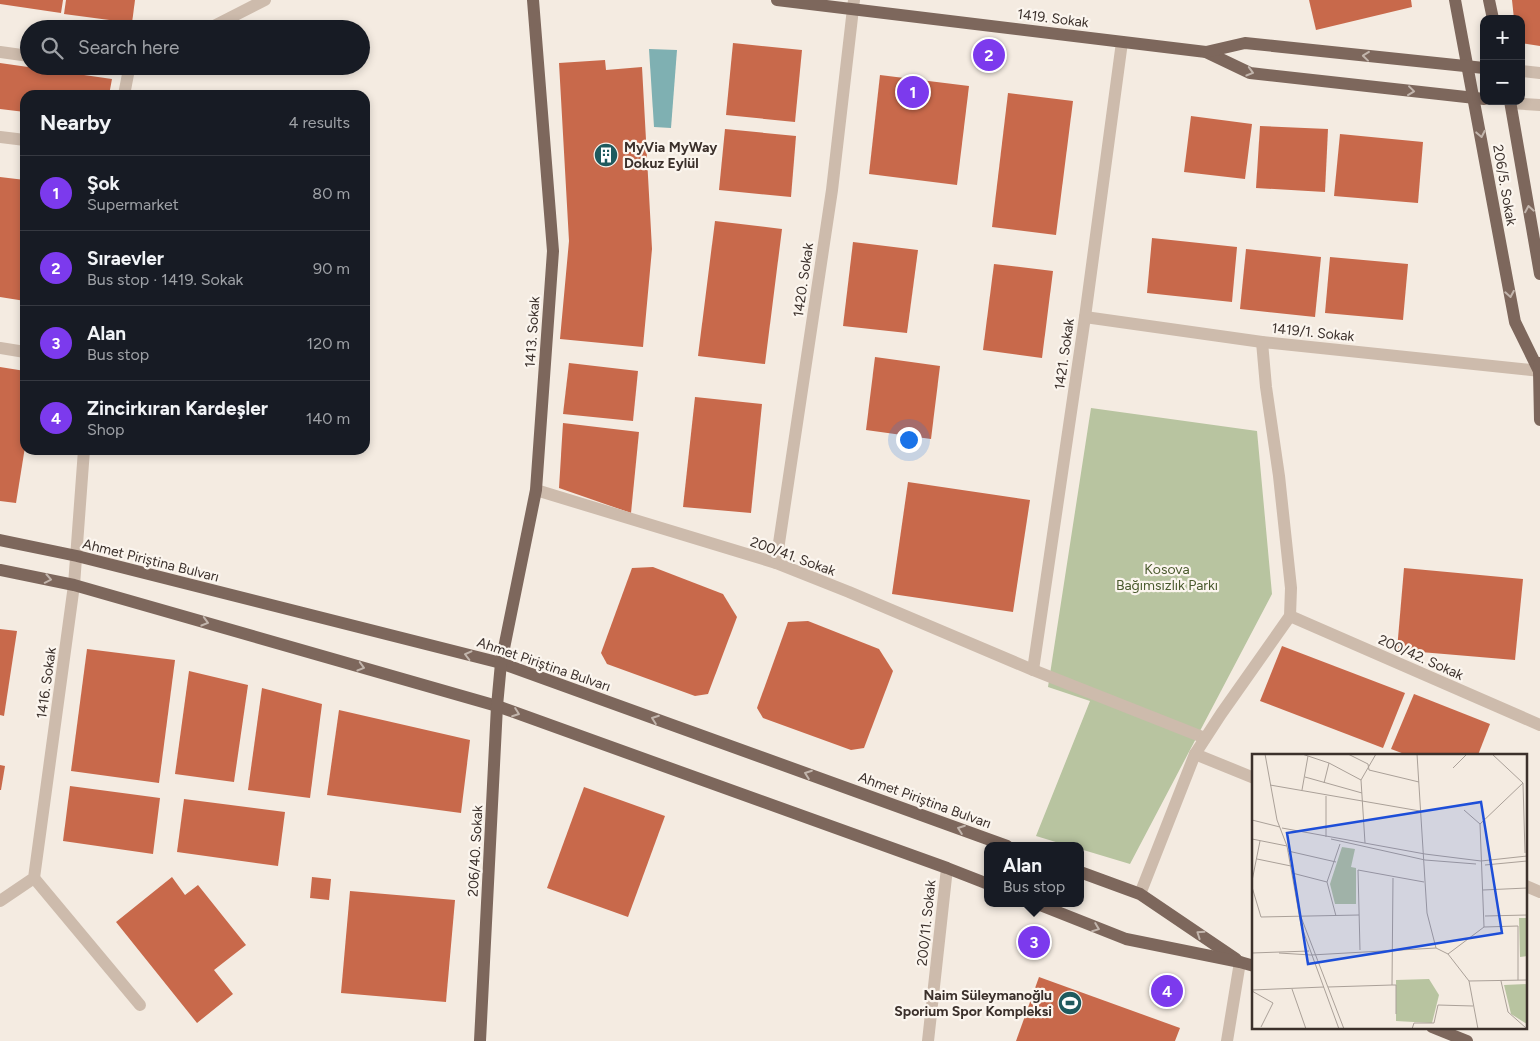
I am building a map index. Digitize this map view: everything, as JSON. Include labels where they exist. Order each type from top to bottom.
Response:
[{"type":"main road","name":"1413. Sokak","points":[[501,663],[536,490],[553,251],[533,0]]},
{"type":"main road","name":"1419. Sokak","points":[[777,0],[853,4],[1206,52],[1250,73],[1479,99]]},
{"type":"main road","name":"206/5. Sokak","points":[[1455,0],[1468,66],[1479,99],[1515,322],[1540,368],[1540,420]]},
{"type":"main road","points":[[1489,0],[1492,15]]},
{"type":"main road","name":"1419. Sokak","points":[[1206,52],[1245,43],[1480,68]]},
{"type":"main road","name":"206/5. Sokak","points":[[1508,105],[1540,274]]},
{"type":"main road","name":"Ahmet Piriştina Bulvarı","points":[[0,540],[77,556],[501,663],[996,842]]},
{"type":"main road","points":[[0,570],[74,585],[497,706],[984,882]]},
{"type":"main road","name":"206/40. Sokak","points":[[480,1041],[497,706],[501,663]]},
{"type":"main road","points":[[1084,873],[1140,894],[1240,962]]},
{"type":"main road","points":[[1045,907],[1126,939],[1252,965]]},
{"type":"main road","points":[[1434,1028],[1467,1041]]},
{"type":"street","points":[[226,20],[265,0]]},
{"type":"street","name":"1420. Sokak","points":[[776,563],[832,190],[853,4]]},
{"type":"street","name":"1421. Sokak","points":[[1033,670],[1085,317],[1122,42]]},
{"type":"street","points":[[0,52],[20,55]]},
{"type":"street","points":[[1525,71],[1540,73]]},
{"type":"street","points":[[125,90],[130,75]]},
{"type":"street","points":[[1525,104],[1540,105]]},
{"type":"street","points":[[0,137],[20,139]]},
{"type":"street","name":"1419/1. Sokak","points":[[1085,317],[1262,342],[1540,368]]},
{"type":"street","points":[[1140,894],[1195,754],[1220,714],[1290,616],[1291,588],[1262,342]]},
{"type":"street","points":[[0,348],[20,351]]},
{"type":"street","name":"1416. Sokak","points":[[34,878],[74,585],[84,455]]},
{"type":"street","name":"200/41. Sokak","points":[[536,490],[776,563],[1033,670],[1205,738]]},
{"type":"street","name":"200/42. Sokak","points":[[1290,616],[1540,725]]},
{"type":"street","points":[[1195,754],[1252,777]]},
{"type":"street","name":"200/11. Sokak","points":[[928,1041],[946,868]]},
{"type":"street","points":[[0,901],[34,878],[140,1005]]},
{"type":"street","points":[[1528,887],[1540,892]]},
{"type":"street","points":[[1227,1041],[1240,962]]},
{"type":"green space","name":"Kosova Bağımsızlık Parkı","points":[[1091,408],[1257,431],[1272,594],[1130,864],[1084,850],[1084,842],[1056,842],[1036,836],[1090,701],[1048,687]]},
{"type":"water","points":[[649,49],[677,50],[671,128],[654,127]]},
{"type":"building","points":[[0,0],[63,0],[61,13],[0,4]]},
{"type":"building","points":[[66,0],[135,0],[132,20],[109,20],[64,14]]},
{"type":"building","points":[[1309,0],[1411,0],[1412,7],[1316,30]]},
{"type":"building","points":[[1512,0],[1540,0],[1540,46],[1525,44],[1525,15],[1514,15]]},
{"type":"building","points":[[733,43],[802,50],[795,122],[726,115]]},
{"type":"building","name":"MyVia MyWay Dokuz Eylül","points":[[605,60],[606,70],[642,67],[652,249],[643,347],[560,339],[569,241],[559,63]]},
{"type":"building","points":[[0,63],[20,66],[20,75],[84,75],[112,79],[110,90],[20,90],[20,111],[0,109]]},
{"type":"building","points":[[880,75],[969,86],[957,185],[869,174]]},
{"type":"building","points":[[1008,93],[1073,101],[1056,235],[992,227]]},
{"type":"building","points":[[1191,116],[1252,124],[1245,179],[1184,172]]},
{"type":"building","points":[[1260,126],[1328,129],[1325,192],[1256,188]]},
{"type":"building","points":[[725,129],[796,136],[791,197],[719,190]]},
{"type":"building","points":[[1340,134],[1423,142],[1418,203],[1334,196]]},
{"type":"building","points":[[0,177],[20,179],[20,300],[0,297]]},
{"type":"building","points":[[715,221],[782,229],[765,364],[698,356]]},
{"type":"building","points":[[1152,238],[1237,247],[1232,302],[1147,293]]},
{"type":"building","points":[[853,242],[918,250],[907,333],[843,326]]},
{"type":"building","points":[[1246,249],[1321,257],[1315,317],[1240,309]]},
{"type":"building","points":[[1330,257],[1408,264],[1403,320],[1325,313]]},
{"type":"building","points":[[994,264],[1053,271],[1042,358],[983,350]]},
{"type":"building","points":[[875,357],[940,366],[931,439],[866,430]]},
{"type":"building","points":[[569,363],[638,371],[633,421],[563,414]]},
{"type":"building","points":[[0,367],[20,370],[20,455],[24,455],[16,503],[0,501]]},
{"type":"building","points":[[695,397],[762,404],[751,513],[683,507]]},
{"type":"building","points":[[563,423],[639,432],[631,513],[559,488]]},
{"type":"building","points":[[908,482],[1030,500],[1013,612],[892,594]]},
{"type":"building","points":[[653,567],[723,594],[737,617],[708,694],[695,696],[607,664],[601,653],[632,568]]},
{"type":"building","points":[[1404,568],[1523,579],[1515,660],[1397,650]]},
{"type":"building","points":[[808,621],[879,649],[893,671],[864,748],[851,750],[763,718],[757,708],[788,622]]},
{"type":"building","points":[[0,629],[17,631],[4,716],[0,715]]},
{"type":"building","points":[[1282,646],[1405,693],[1383,748],[1260,701]]},
{"type":"building","points":[[87,649],[175,660],[159,783],[71,771]]},
{"type":"building","points":[[189,671],[248,685],[234,782],[175,774]]},
{"type":"building","points":[[262,688],[322,704],[310,798],[248,790]]},
{"type":"building","points":[[1414,694],[1490,724],[1478,754],[1404,754],[1391,749]]},
{"type":"building","points":[[339,710],[470,740],[461,813],[327,795]]},
{"type":"building","points":[[0,765],[5,766],[1,790],[0,790]]},
{"type":"building","points":[[70,786],[160,798],[153,854],[63,841]]},
{"type":"building","points":[[584,787],[665,816],[628,917],[547,888]]},
{"type":"building","points":[[184,799],[285,812],[278,866],[177,852]]},
{"type":"building","points":[[172,877],[185,895],[198,885],[246,945],[214,970],[233,994],[197,1023],[116,922]]},
{"type":"building","points":[[312,877],[331,879],[329,900],[310,898]]},
{"type":"building","points":[[350,891],[455,900],[446,1002],[341,993]]},
{"type":"building","name":"Naim Süleymanoğlu Sporium Spor Kompleksi","points":[[1039,977],[1180,1028],[1175,1041],[1016,1041]]},
{"type":"place","name":"Sıraevler","points":[[989,55]]},
{"type":"place","name":"Şok","points":[[913,92]]},
{"type":"place","name":"MyVia MyWay Dokuz Eylül","points":[[606,155]]},
{"type":"place","name":"Alan","points":[[1034,942]]},
{"type":"place","name":"Zincirkıran Kardeşler","points":[[1167,991]]},
{"type":"place","name":"Naim Süleymanoğlu Sporium Spor Kompleksi","points":[[1070,1003]]}]
